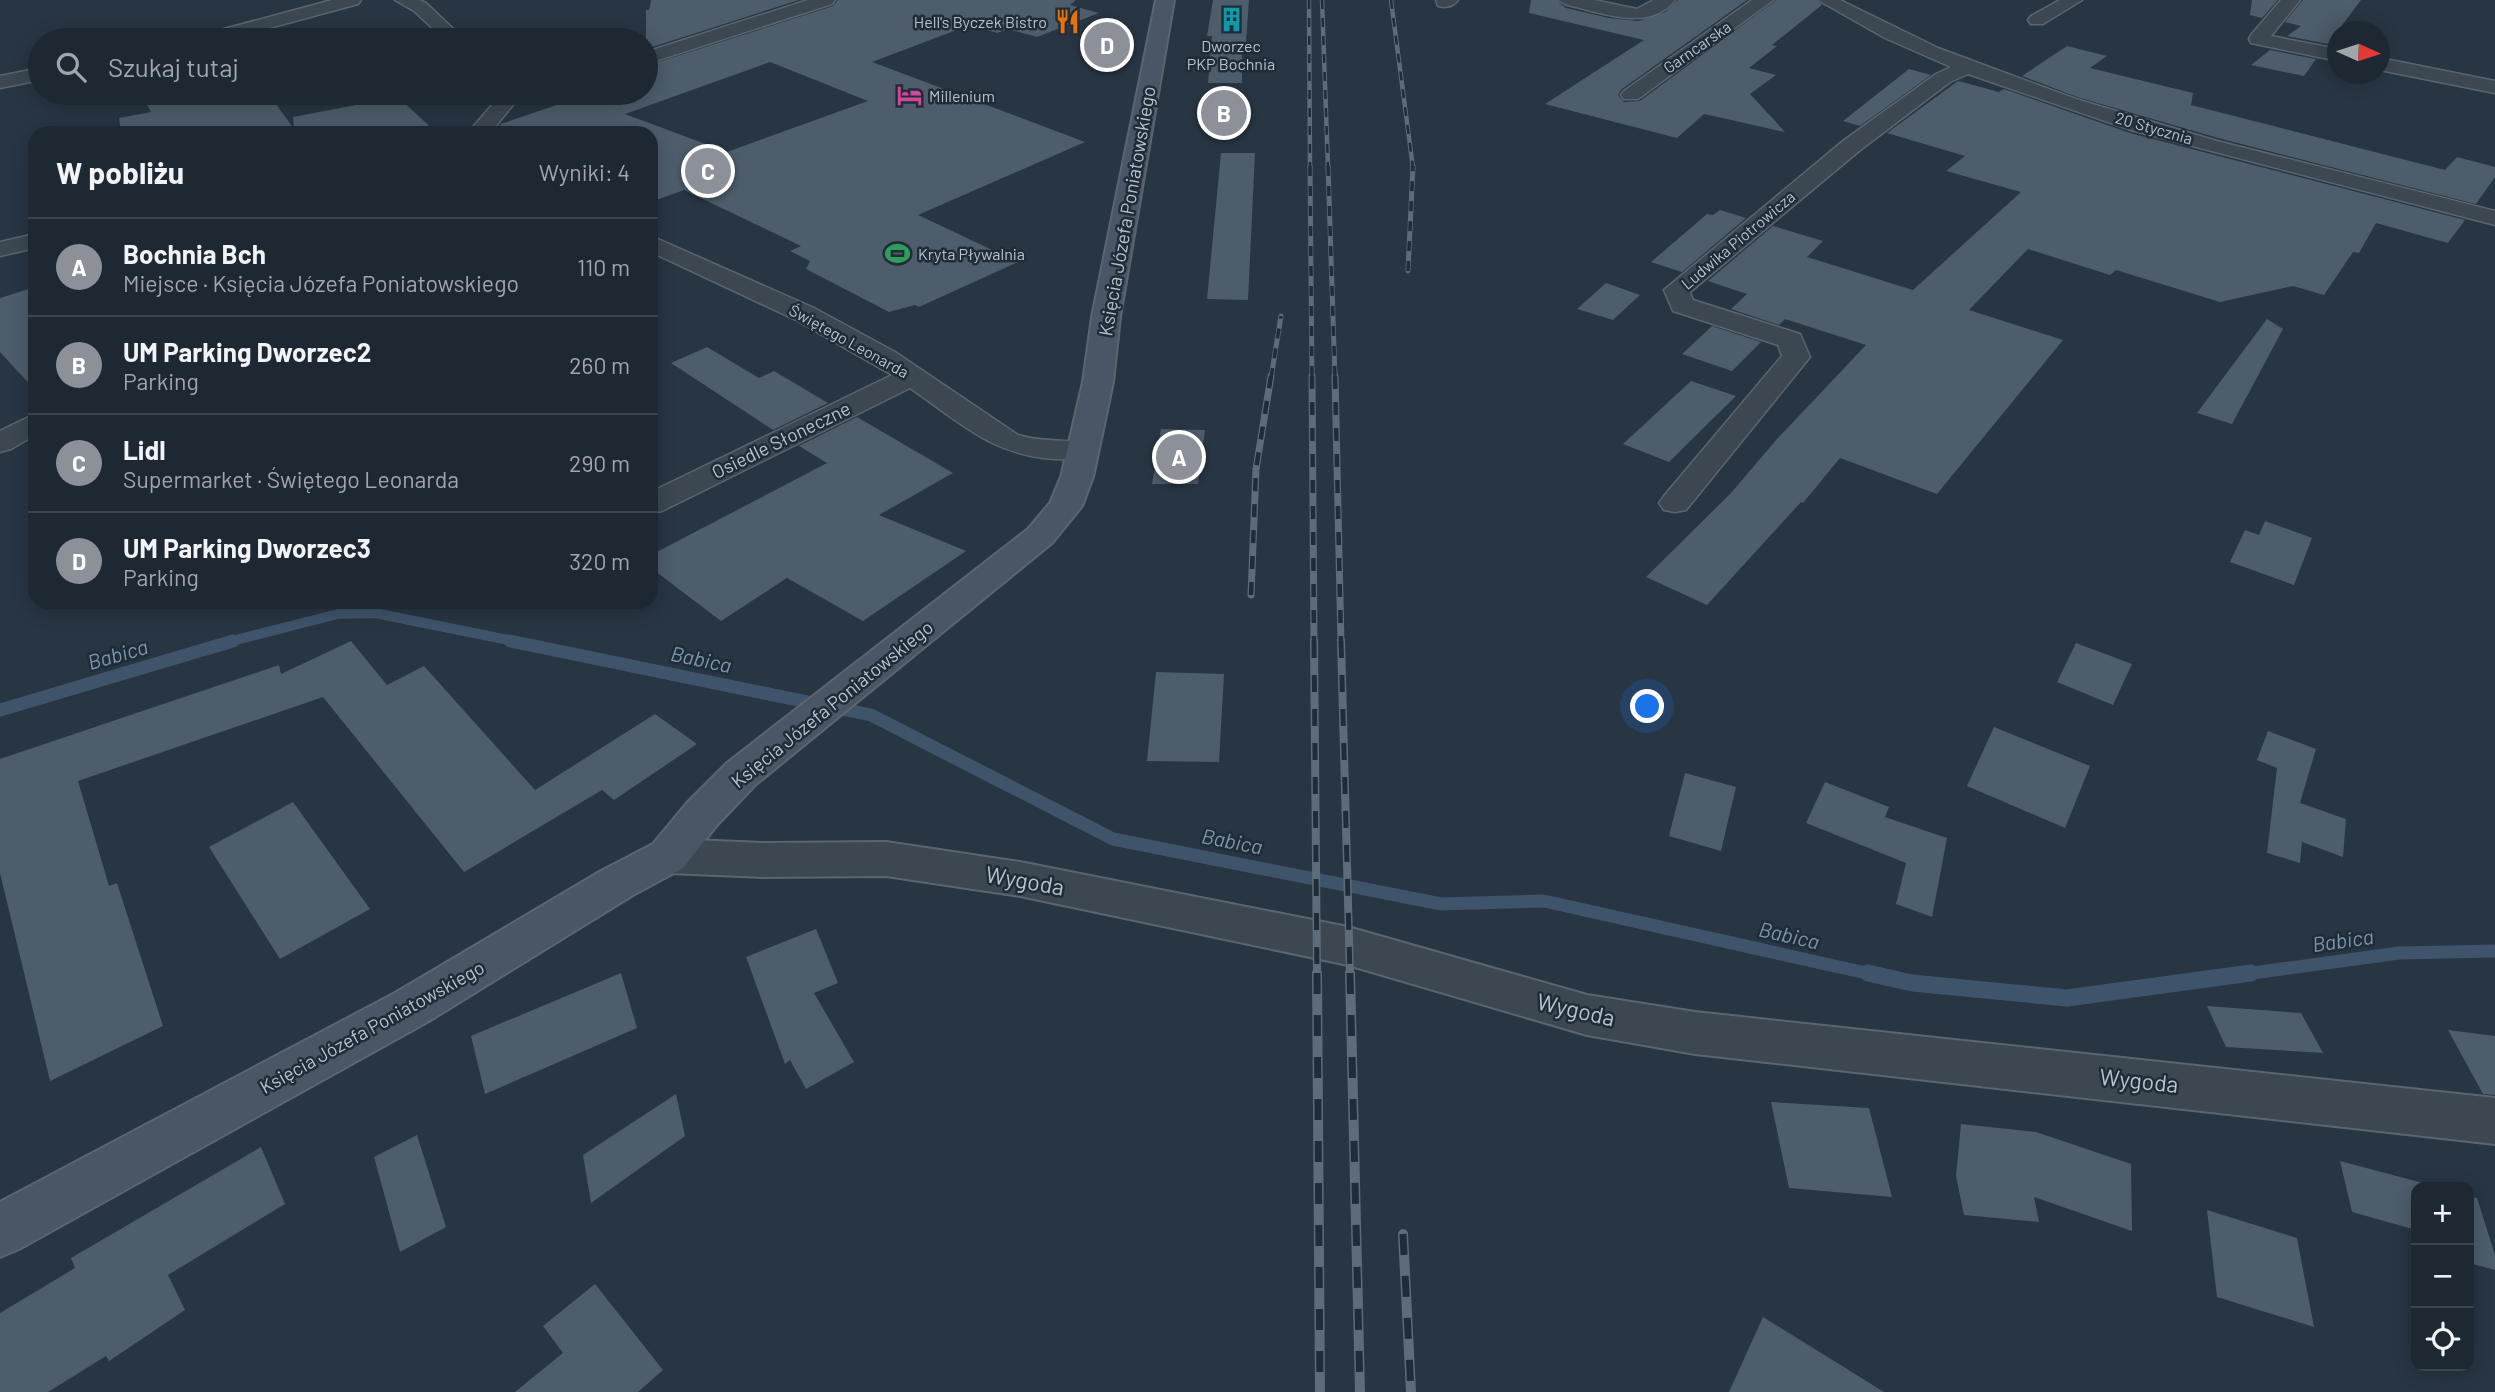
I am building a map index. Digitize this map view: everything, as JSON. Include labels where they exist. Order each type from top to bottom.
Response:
[{"type":"main road","name":"Księcia Józefa Poniatowskiego","points":[[0,1231],[412,1007],[668,856],[702,814],[741,774],[1040,536],[1065,506],[1077,477],[1098,382],[1106,317],[1165,0]]},
{"type":"street","points":[[249,28],[352,0]]},
{"type":"street","points":[[404,0],[420,7],[443,28]]},
{"type":"street","points":[[658,54],[826,0]]},
{"type":"street","points":[[1567,0],[1637,13],[1648,12],[1666,0]]},
{"type":"street","name":"Garncarska","points":[[1631,95],[1764,0]]},
{"type":"street","name":"20 Stycznia","points":[[1827,0],[1930,51],[2041,94],[2160,130],[2495,218]]},
{"type":"street","points":[[2037,20],[2073,0]]},
{"type":"street","points":[[2291,0],[2258,39],[2327,53]]},
{"type":"street","name":"Ludwika Piotrowicza","points":[[1675,503],[1796,357],[1790,340],[1682,305],[1676,290],[1851,146],[1943,78],[1969,66]]},
{"type":"street","points":[[2390,66],[2495,87]]},
{"type":"street","points":[[0,82],[28,76]]},
{"type":"street","points":[[485,126],[504,105]]},
{"type":"street","points":[[0,249],[28,243]]},
{"type":"street","name":"Świętego Leonarda","points":[[658,246],[805,314],[885,358],[1007,441],[1032,449],[1082,452]]},
{"type":"street","name":"Osiedle Słoneczne","points":[[658,501],[912,376]]},
{"type":"street","points":[[0,443],[28,428]]},
{"type":"street","name":"Wygoda","points":[[668,856],[764,860],[886,859],[1020,879],[1348,946],[1587,1015],[1695,1033],[2495,1121]]},
{"type":"building","points":[[651,0],[799,0],[658,45],[658,28],[646,28],[646,10],[649,10]]},
{"type":"building","points":[[838,0],[1076,0],[1070,5],[1099,13],[1037,37],[1008,29],[997,33],[970,25],[872,62],[1085,142],[918,215],[1018,262],[919,307],[915,305],[889,312],[806,269],[810,261],[790,251],[801,246],[684,190],[658,199],[658,126],[727,152],[868,101],[770,62],[658,102],[658,62],[833,6]]},
{"type":"building","points":[[1213,0],[1249,0],[1246,42],[1242,42],[1242,83],[1208,83],[1212,36],[1207,36]]},
{"type":"building","points":[[1531,0],[1556,0],[1566,8],[1609,18],[1638,21],[1665,12],[1678,0],[1747,0],[1622,89],[1618,95],[1624,102],[1640,101],[1776,0],[1816,0],[1822,5],[1772,45],[1777,46],[1749,68],[1776,75],[1750,94],[1785,132],[1704,114],[1677,138],[1545,104],[1644,40],[1529,13]]},
{"type":"building","points":[[2252,0],[2278,0],[2262,18],[2250,15]]},
{"type":"building","points":[[2303,0],[2361,0],[2345,21],[2327,21],[2327,44],[2287,36],[2301,26],[2285,22]]},
{"type":"building","points":[[2067,46],[2107,56],[2090,68],[2193,93],[2191,105],[2445,170],[2457,157],[2495,167],[2495,177],[2476,204],[2218,138],[2077,97],[2022,76]]},
{"type":"building","points":[[2270,50],[2316,59],[2304,76],[2251,65]]},
{"type":"building","points":[[1909,69],[1931,75],[1860,126],[1843,121]]},
{"type":"building","points":[[1958,81],[1999,92],[2004,89],[2130,133],[2465,220],[2448,243],[2376,223],[2359,253],[2353,252],[2324,295],[2293,286],[2220,302],[2116,270],[2110,275],[2028,249],[1969,310],[2063,340],[1937,494],[1840,458],[1803,503],[1801,502],[1707,605],[1646,577],[1731,493],[1776,440],[1866,345],[1785,319],[1779,325],[1731,309],[1747,294],[1708,281],[1773,226],[1823,241],[1807,257],[1913,290],[2021,192],[1946,171],[1965,156],[1887,133]]},
{"type":"building","points":[[147,105],[277,105],[292,126],[120,126],[119,118],[151,112]]},
{"type":"building","points":[[356,105],[407,105],[429,126],[294,126],[293,117]]},
{"type":"building","points":[[557,105],[650,105],[625,114],[657,126],[499,126]]},
{"type":"building","points":[[1221,153],[1255,153],[1248,300],[1207,299]]},
{"type":"building","points":[[1720,210],[1746,218],[1682,272],[1651,262],[1707,214],[1713,215]]},
{"type":"building","points":[[1606,283],[1640,295],[1613,320],[1577,309]]},
{"type":"building","points":[[28,289],[28,382],[0,352],[0,298]]},
{"type":"building","points":[[2267,319],[2283,329],[2232,424],[2197,413]]},
{"type":"building","points":[[1712,326],[1761,342],[1732,371],[1682,354]]},
{"type":"building","points":[[707,347],[759,378],[774,371],[828,403],[773,430],[671,363]]},
{"type":"building","points":[[1691,381],[1736,396],[1669,462],[1623,444]]},
{"type":"building","points":[[857,417],[953,473],[879,515],[966,551],[863,621],[787,578],[721,621],[658,573],[658,551],[827,463],[799,446]]},
{"type":"building","points":[[1161,429],[1205,430],[1198,484],[1152,484]]},
{"type":"building","points":[[2265,521],[2312,538],[2294,585],[2230,562],[2245,530],[2259,535]]},
{"type":"building","points":[[351,641],[387,685],[424,666],[535,790],[655,714],[697,744],[614,800],[602,790],[464,872],[323,697],[78,781],[109,886],[117,883],[163,1026],[50,1081],[0,873],[0,759],[279,665],[281,674]]},
{"type":"building","points":[[2076,643],[2132,664],[2113,705],[2057,682]]},
{"type":"building","points":[[1156,672],[1224,674],[1219,762],[1147,761]]},
{"type":"building","points":[[1994,727],[2090,766],[2065,828],[1967,786]]},
{"type":"building","points":[[2268,731],[2316,749],[2300,803],[2346,819],[2343,857],[2302,842],[2300,863],[2267,853],[2277,768],[2257,760]]},
{"type":"building","points":[[1685,773],[1736,787],[1721,851],[1669,836]]},
{"type":"building","points":[[1825,782],[1889,807],[1885,817],[1947,838],[1932,917],[1896,904],[1906,863],[1806,823]]},
{"type":"building","points":[[293,802],[370,909],[280,959],[209,847]]},
{"type":"building","points":[[816,929],[838,983],[814,993],[854,1062],[806,1089],[790,1060],[785,1064],[746,957]]},
{"type":"building","points":[[621,973],[637,1028],[485,1094],[471,1036]]},
{"type":"building","points":[[2207,1006],[2301,1013],[2323,1053],[2226,1047]]},
{"type":"building","points":[[2448,1030],[2495,1036],[2495,1095],[2483,1094]]},
{"type":"building","points":[[676,1094],[685,1136],[591,1203],[583,1155]]},
{"type":"building","points":[[1771,1102],[1869,1108],[1892,1197],[1789,1188]]},
{"type":"building","points":[[1961,1124],[2036,1132],[2131,1164],[2132,1231],[2034,1197],[2039,1222],[1964,1215],[1956,1176]]},
{"type":"building","points":[[417,1135],[446,1227],[400,1252],[374,1157]]},
{"type":"building","points":[[261,1147],[285,1204],[168,1275],[185,1310],[109,1361],[106,1356],[48,1392],[0,1392],[0,1313],[75,1268],[71,1258]]},
{"type":"building","points":[[2340,1161],[2419,1182],[2411,1182],[2411,1229],[2352,1212]]},
{"type":"building","points":[[2474,1197],[2477,1198],[2495,1255],[2495,1270],[2474,1264]]},
{"type":"building","points":[[2207,1210],[2297,1238],[2314,1327],[2217,1297]]},
{"type":"building","points":[[595,1284],[663,1370],[638,1392],[515,1392],[563,1353],[543,1326]]},
{"type":"building","points":[[1763,1317],[1884,1392],[1729,1392]]},
{"type":"waterway","name":"Babica","points":[[228,642],[338,614],[375,613],[518,642]]},
{"type":"waterway","name":"Babica","points":[[0,710],[233,641]]},
{"type":"waterway","name":"Babica","points":[[510,641],[871,715],[1113,839],[1441,904],[1544,901],[1875,975]]},
{"type":"waterway","name":"Babica","points":[[2238,975],[2399,953],[2495,951]]},
{"type":"waterway","name":"Babica","points":[[1868,973],[1912,983],[2067,998],[2251,973]]},
{"type":"railway","points":[[1309,0],[1310,168]]},
{"type":"railway","points":[[1322,0],[1328,168]]},
{"type":"railway","points":[[1391,0],[1413,167]]},
{"type":"railway","points":[[1310,166],[1312,378]]},
{"type":"railway","points":[[1328,166],[1335,378]]},
{"type":"railway","points":[[1408,271],[1413,167]]},
{"type":"railway","points":[[1271,378],[1281,316]]},
{"type":"railway","points":[[1251,595],[1256,469],[1271,376]]},
{"type":"railway","points":[[1312,376],[1314,642]]},
{"type":"railway","points":[[1335,376],[1341,642]]},
{"type":"railway","points":[[1314,641],[1317,975]]},
{"type":"railway","points":[[1341,641],[1350,975]]},
{"type":"railway","points":[[1317,973],[1320,1392]]},
{"type":"railway","points":[[1350,973],[1360,1392]]},
{"type":"railway","points":[[1403,1234],[1411,1392]]},
{"type":"place","name":"Dworzec PKP Bochnia","points":[[1231,20]]},
{"type":"place","name":"Hell's Byczek Bistro","points":[[1067,22]]},
{"type":"place","name":"UM Parking Dworzec3","points":[[1107,45]]},
{"type":"place","name":"Millenium","points":[[909,96]]},
{"type":"place","name":"UM Parking Dworzec2","points":[[1224,113]]},
{"type":"place","name":"Lidl","points":[[708,171]]},
{"type":"place","name":"Kryta Pływalnia","points":[[898,254]]},
{"type":"place","name":"Bochnia Bch","points":[[1179,457]]}]
